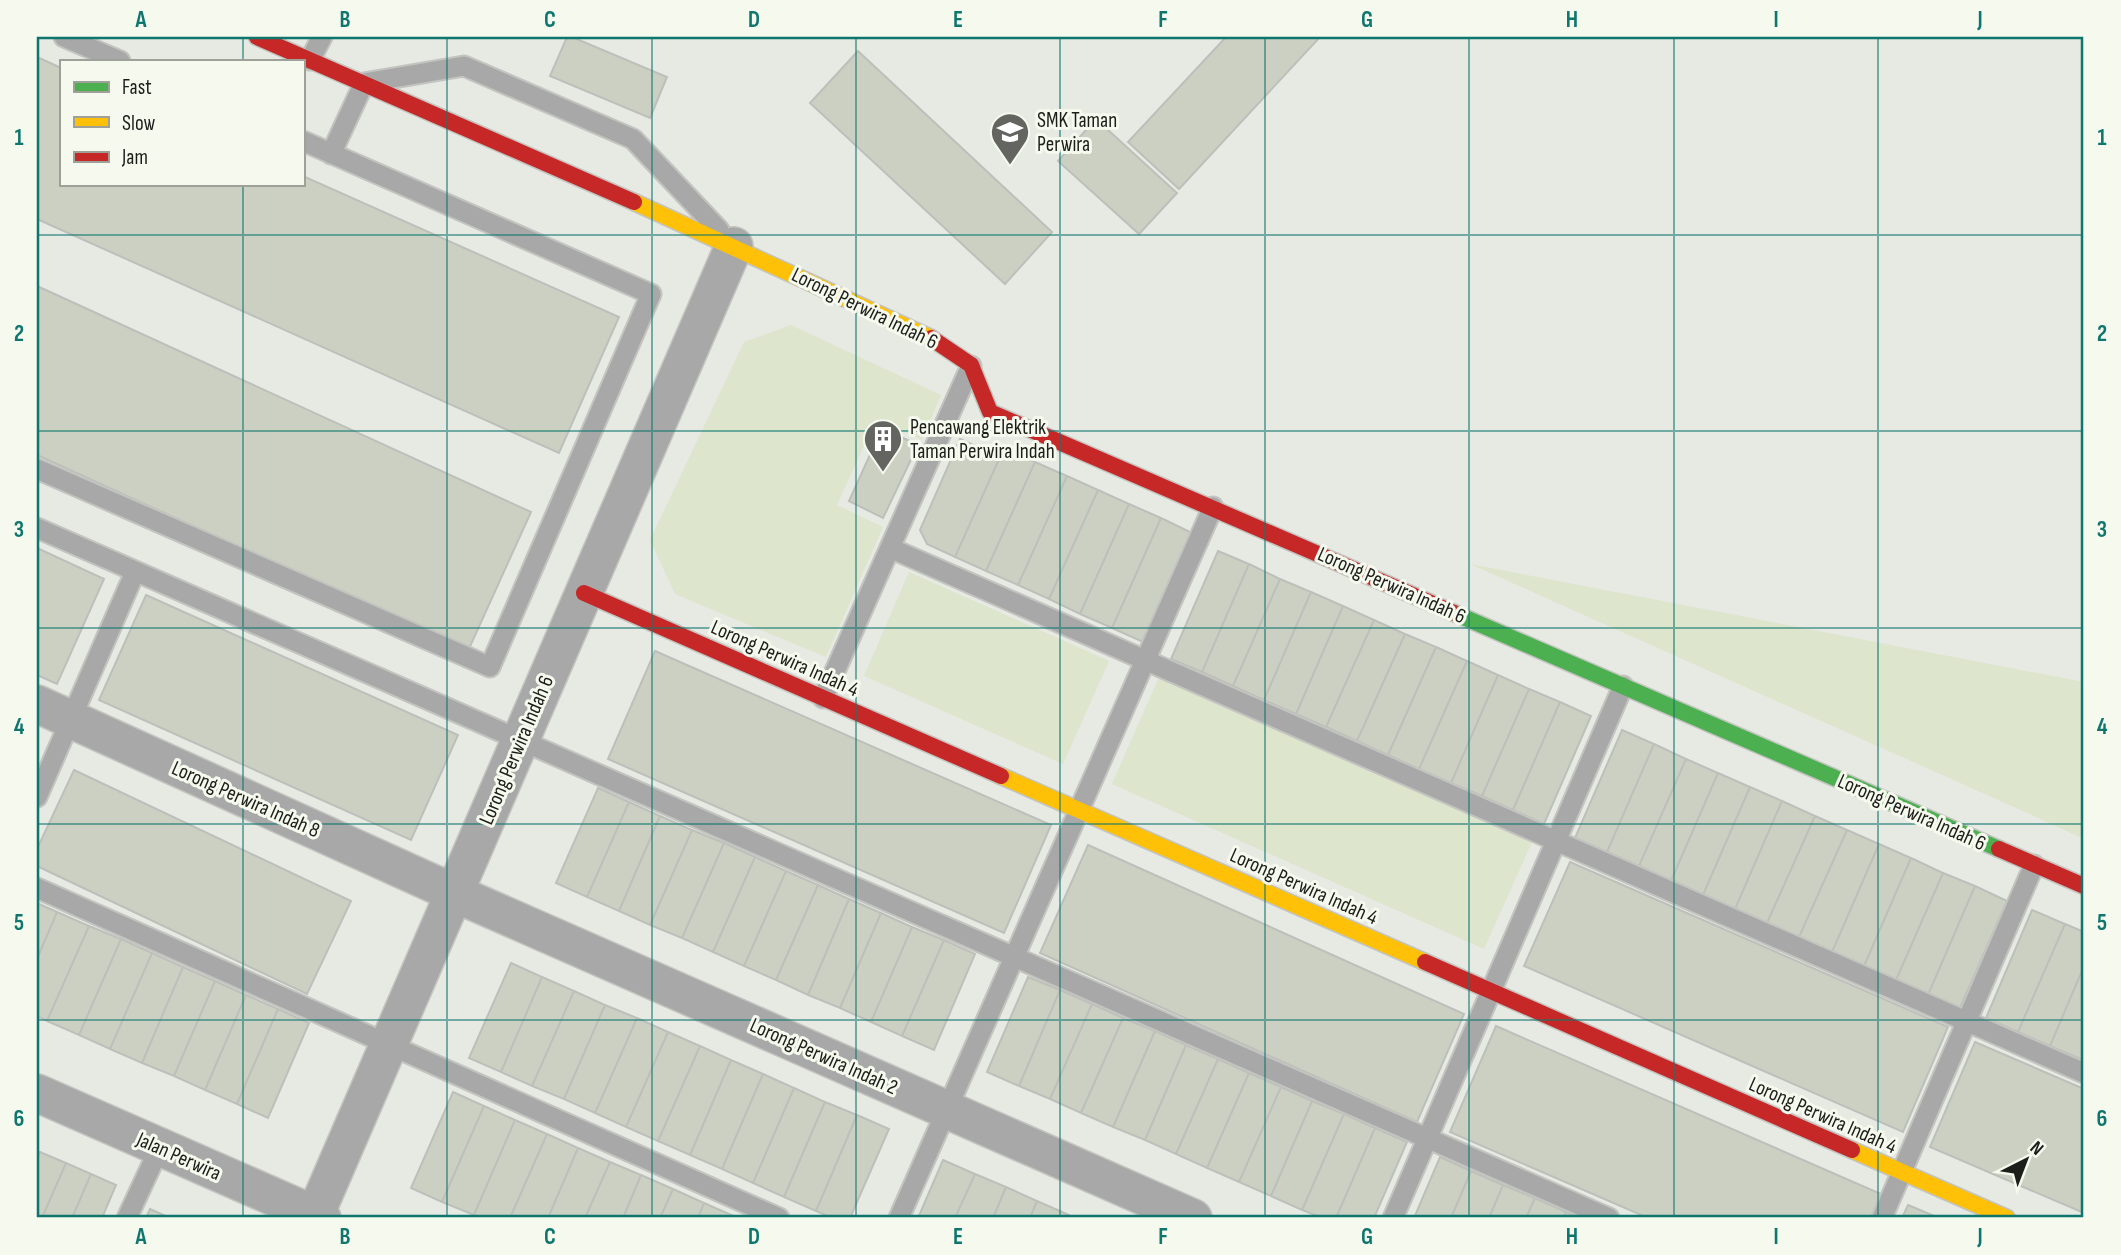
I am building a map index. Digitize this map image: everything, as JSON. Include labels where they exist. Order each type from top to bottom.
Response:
[{"type":"street","name":"Lorong Perwira Indah 6","points":[[257,37],[734,246],[934,339],[971,365],[990,412],[2084,886]]},
{"type":"street","name":"Lorong Perwira Indah 6","points":[[318,1217],[388,1046],[734,246]]},
{"type":"street","name":"Lorong Perwira Indah 4","points":[[584,593],[2007,1218]]},
{"type":"street","name":"Lorong Perwira Indah 8","points":[[37,705],[454,893]]},
{"type":"street","name":"Lorong Perwira Indah 2","points":[[454,893],[1194,1218]]},
{"type":"street","name":"Jalan Perwira","points":[[37,1093],[318,1217]]},
{"type":"lane","points":[[64,37],[118,60]]},
{"type":"lane","points":[[310,60],[322,37]]},
{"type":"lane","points":[[331,154],[364,83],[464,66],[633,139],[734,246]]},
{"type":"lane","points":[[37,469],[490,667],[651,294],[304,141]]},
{"type":"lane","points":[[823,698],[971,365]]},
{"type":"lane","points":[[899,1218],[1213,507]]},
{"type":"lane","points":[[37,528],[1609,1218]]},
{"type":"lane","points":[[890,548],[2084,1073]]},
{"type":"lane","points":[[37,797],[135,572]]},
{"type":"lane","points":[[1392,1218],[1623,686]]},
{"type":"lane","points":[[1882,1218],[2034,865]]},
{"type":"lane","points":[[37,888],[779,1218]]},
{"type":"lane","points":[[127,1218],[160,1147]]},
{"type":"green space","points":[[791,325],[941,395],[922,440],[876,419],[837,505],[883,527],[826,657],[675,594],[650,540],[744,342]]},
{"type":"green space","points":[[1470,564],[2084,682],[2084,839],[2025,812]]},
{"type":"green space","points":[[909,572],[1109,661],[1063,764],[864,676]]},
{"type":"green space","points":[[1159,677],[1532,842],[1484,949],[1112,784]]},
{"type":"building","points":[[567,37],[667,77],[650,118],[550,76]]},
{"type":"building","points":[[1226,37],[1320,37],[1179,189],[1128,142]]},
{"type":"building","points":[[858,51],[1052,232],[1005,284],[810,103]]},
{"type":"building","points":[[37,57],[60,68],[60,186],[304,186],[304,176],[619,317],[559,453],[37,219]]},
{"type":"building","points":[[1096,119],[1177,193],[1139,234],[1058,161]]},
{"type":"building","points":[[37,286],[531,512],[468,651],[37,455]]},
{"type":"building","name":"Pencawang Elektrik Taman Perwira Indah","points":[[882,428],[918,445],[883,518],[849,501]]},
{"type":"building","points":[[960,439],[1000,457],[955,557],[927,544],[920,530]]},
{"type":"building","points":[[1004,448],[1035,462],[986,571],[955,557]]},
{"type":"building","points":[[1035,462],[1067,476],[1018,585],[986,571]]},
{"type":"building","points":[[1067,476],[1098,490],[1049,599],[1018,585]]},
{"type":"building","points":[[1098,490],[1129,504],[1080,614],[1049,599]]},
{"type":"building","points":[[1129,504],[1161,518],[1112,628],[1080,614]]},
{"type":"building","points":[[1161,518],[1192,533],[1143,642],[1112,628]]},
{"type":"building","points":[[37,548],[104,579],[57,684],[37,675]]},
{"type":"building","points":[[1218,551],[1249,564],[1202,672],[1171,659]]},
{"type":"building","points":[[1249,564],[1280,579],[1233,686],[1202,672]]},
{"type":"building","points":[[1280,579],[1311,592],[1264,700],[1233,686]]},
{"type":"building","points":[[1311,592],[1343,606],[1296,714],[1264,700]]},
{"type":"building","points":[[146,595],[458,735],[411,840],[99,700]]},
{"type":"building","points":[[1343,606],[1374,620],[1326,727],[1296,714]]},
{"type":"building","points":[[1374,620],[1405,634],[1357,741],[1326,727]]},
{"type":"building","points":[[1405,634],[1436,647],[1388,755],[1357,741]]},
{"type":"building","points":[[1436,647],[1467,661],[1419,769],[1388,755]]},
{"type":"building","points":[[655,651],[1051,825],[1004,933],[608,759]]},
{"type":"building","points":[[1467,661],[1498,675],[1451,783],[1419,769]]},
{"type":"building","points":[[1498,675],[1529,689],[1482,796],[1451,783]]},
{"type":"building","points":[[1529,689],[1560,702],[1513,810],[1482,796]]},
{"type":"building","points":[[1560,702],[1591,716],[1544,824],[1513,810]]},
{"type":"building","points":[[1622,730],[1654,744],[1607,852],[1575,838]]},
{"type":"building","points":[[1654,744],[1686,759],[1639,866],[1607,852]]},
{"type":"building","points":[[1686,759],[1718,773],[1671,881],[1639,866]]},
{"type":"building","points":[[74,770],[351,901],[307,994],[37,866],[37,849]]},
{"type":"building","points":[[1718,773],[1750,787],[1703,895],[1671,881]]},
{"type":"building","points":[[1750,787],[1782,801],[1735,909],[1703,895]]},
{"type":"building","points":[[598,788],[629,802],[587,897],[556,883]]},
{"type":"building","points":[[1782,801],[1815,816],[1767,923],[1735,909]]},
{"type":"building","points":[[629,802],[660,816],[619,911],[587,897]]},
{"type":"building","points":[[660,816],[692,830],[650,925],[619,911]]},
{"type":"building","points":[[1815,816],[1847,830],[1799,937],[1767,923]]},
{"type":"building","points":[[692,830],[724,843],[682,938],[650,925]]},
{"type":"building","points":[[1847,830],[1879,844],[1832,952],[1799,937]]},
{"type":"building","points":[[724,843],[755,857],[713,952],[682,938]]},
{"type":"building","points":[[1879,844],[1911,858],[1864,966],[1832,952]]},
{"type":"building","points":[[1088,845],[1464,1014],[1417,1122],[1040,953]]},
{"type":"building","points":[[755,857],[786,871],[744,966],[713,952]]},
{"type":"building","points":[[1911,858],[1943,873],[1896,980],[1864,966]]},
{"type":"building","points":[[1570,862],[1948,1027],[1903,1132],[1524,966]]},
{"type":"building","points":[[786,871],[818,885],[776,980],[744,966]]},
{"type":"building","points":[[1943,873],[1975,886],[1928,995],[1896,980]]},
{"type":"building","points":[[818,885],[849,899],[808,995],[776,980]]},
{"type":"building","points":[[1975,886],[2007,901],[1960,1008],[1928,995]]},
{"type":"building","points":[[849,899],[881,913],[840,1008],[808,995]]},
{"type":"building","points":[[37,903],[57,912],[37,959]]},
{"type":"building","points":[[2032,910],[2065,924],[2018,1032],[1986,1018]]},
{"type":"building","points":[[57,912],[89,926],[47,1021],[37,1016],[37,959]]},
{"type":"building","points":[[881,913],[912,927],[871,1022],[840,1008]]},
{"type":"building","points":[[2065,924],[2084,932],[2084,966],[2050,1046],[2018,1032]]},
{"type":"building","points":[[89,926],[121,939],[79,1035],[47,1021]]},
{"type":"building","points":[[912,927],[944,940],[902,1036],[871,1022]]},
{"type":"building","points":[[121,939],[152,953],[110,1049],[79,1035]]},
{"type":"building","points":[[944,940],[975,954],[934,1050],[902,1036]]},
{"type":"building","points":[[152,953],[183,967],[142,1063],[110,1049]]},
{"type":"building","points":[[511,963],[542,977],[501,1072],[469,1058]]},
{"type":"building","points":[[2084,966],[2084,1056],[2083,1060],[2050,1046]]},
{"type":"building","points":[[183,967],[215,981],[174,1076],[142,1063]]},
{"type":"building","points":[[542,977],[574,991],[532,1086],[501,1072]]},
{"type":"building","points":[[1028,977],[1060,990],[1019,1086],[987,1072]]},
{"type":"building","points":[[215,981],[246,995],[205,1090],[174,1076]]},
{"type":"building","points":[[1060,990],[1092,1004],[1050,1099],[1019,1086]]},
{"type":"building","points":[[574,991],[605,1005],[564,1099],[532,1086]]},
{"type":"building","points":[[246,995],[278,1009],[237,1104],[205,1090]]},
{"type":"building","points":[[1092,1004],[1123,1018],[1081,1113],[1050,1099]]},
{"type":"building","points":[[605,1005],[637,1018],[595,1113],[564,1099]]},
{"type":"building","points":[[278,1009],[309,1023],[268,1118],[237,1104]]},
{"type":"building","points":[[637,1018],[668,1032],[626,1127],[595,1113]]},
{"type":"building","points":[[1123,1018],[1155,1031],[1113,1127],[1081,1113]]},
{"type":"building","points":[[1496,1026],[1881,1194],[1871,1218],[1648,1218],[1450,1132]]},
{"type":"building","points":[[1155,1031],[1186,1045],[1145,1140],[1113,1127]]},
{"type":"building","points":[[668,1032],[700,1046],[658,1141],[626,1127]]},
{"type":"building","points":[[1975,1042],[2084,1089],[2084,1213],[1930,1147]]},
{"type":"building","points":[[1186,1045],[1218,1059],[1176,1154],[1145,1140]]},
{"type":"building","points":[[700,1046],[731,1060],[690,1155],[658,1141]]},
{"type":"building","points":[[1218,1059],[1249,1073],[1207,1168],[1176,1154]]},
{"type":"building","points":[[731,1060],[763,1074],[722,1169],[690,1155]]},
{"type":"building","points":[[1249,1073],[1281,1087],[1239,1182],[1207,1168]]},
{"type":"building","points":[[763,1074],[794,1088],[753,1183],[722,1169]]},
{"type":"building","points":[[1281,1087],[1312,1101],[1271,1196],[1239,1182]]},
{"type":"building","points":[[794,1088],[825,1102],[784,1197],[753,1183]]},
{"type":"building","points":[[453,1092],[484,1106],[442,1202],[411,1188]]},
{"type":"building","points":[[1312,1101],[1344,1114],[1302,1210],[1271,1196]]},
{"type":"building","points":[[825,1102],[857,1115],[816,1211],[784,1197]]},
{"type":"building","points":[[484,1106],[515,1120],[474,1215],[442,1202]]},
{"type":"building","points":[[1344,1114],[1375,1128],[1336,1218],[1323,1218],[1302,1210]]},
{"type":"building","points":[[857,1115],[889,1129],[850,1218],[832,1218],[816,1211]]},
{"type":"building","points":[[515,1120],[547,1134],[510,1218],[481,1218],[474,1215]]},
{"type":"building","points":[[1375,1128],[1407,1142],[1374,1218],[1336,1218]]},
{"type":"building","points":[[547,1134],[578,1148],[548,1218],[510,1218]]},
{"type":"building","points":[[578,1148],[610,1162],[585,1218],[548,1218]]},
{"type":"building","points":[[40,1152],[66,1163],[42,1218],[37,1218],[37,1159]]},
{"type":"building","points":[[1440,1157],[1471,1171],[1451,1218],[1414,1218]]},
{"type":"building","points":[[943,1160],[975,1174],[955,1218],[918,1218]]},
{"type":"building","points":[[610,1162],[641,1175],[623,1218],[585,1218]]},
{"type":"building","points":[[66,1163],[91,1174],[72,1218],[42,1218]]},
{"type":"building","points":[[1471,1171],[1503,1185],[1489,1218],[1451,1218]]},
{"type":"building","points":[[91,1174],[116,1185],[102,1218],[72,1218]]},
{"type":"building","points":[[975,1174],[1006,1187],[993,1218],[955,1218]]},
{"type":"building","points":[[641,1175],[673,1189],[660,1218],[623,1218]]},
{"type":"building","points":[[1503,1185],[1535,1198],[1526,1218],[1489,1218]]},
{"type":"building","points":[[1006,1187],[1037,1201],[1030,1218],[993,1218]]},
{"type":"building","points":[[673,1189],[704,1203],[698,1218],[660,1218]]},
{"type":"building","points":[[1535,1198],[1566,1212],[1563,1218],[1526,1218]]},
{"type":"building","points":[[1037,1201],[1069,1215],[1068,1218],[1030,1218]]},
{"type":"building","points":[[704,1203],[736,1217],[698,1218]]},
{"type":"building","points":[[1908,1205],[1939,1218],[1902,1218]]},
{"type":"building","points":[[150,1209],[170,1218],[146,1218]]},
{"type":"building","points":[[1566,1212],[1581,1218],[1563,1218]]},
{"type":"traffic: fast","points":[[1454,613],[1999,849]]},
{"type":"traffic: slow","points":[[634,202],[931,338]]},
{"type":"traffic: slow","points":[[1001,776],[1425,962]]},
{"type":"traffic: slow","points":[[1852,1150],[2007,1218]]},
{"type":"traffic: jam","points":[[257,37],[634,202]]},
{"type":"traffic: jam","points":[[931,338],[971,365],[990,412],[1454,613]]},
{"type":"traffic: jam","points":[[584,593],[1001,776]]},
{"type":"traffic: jam","points":[[1999,849],[2084,886]]},
{"type":"traffic: jam","points":[[1425,962],[1852,1150]]},
{"type":"place","name":"SMK Taman Perwira","points":[[1010,166]]},
{"type":"place","name":"Pencawang Elektrik Taman Perwira Indah","points":[[883,473]]}]
